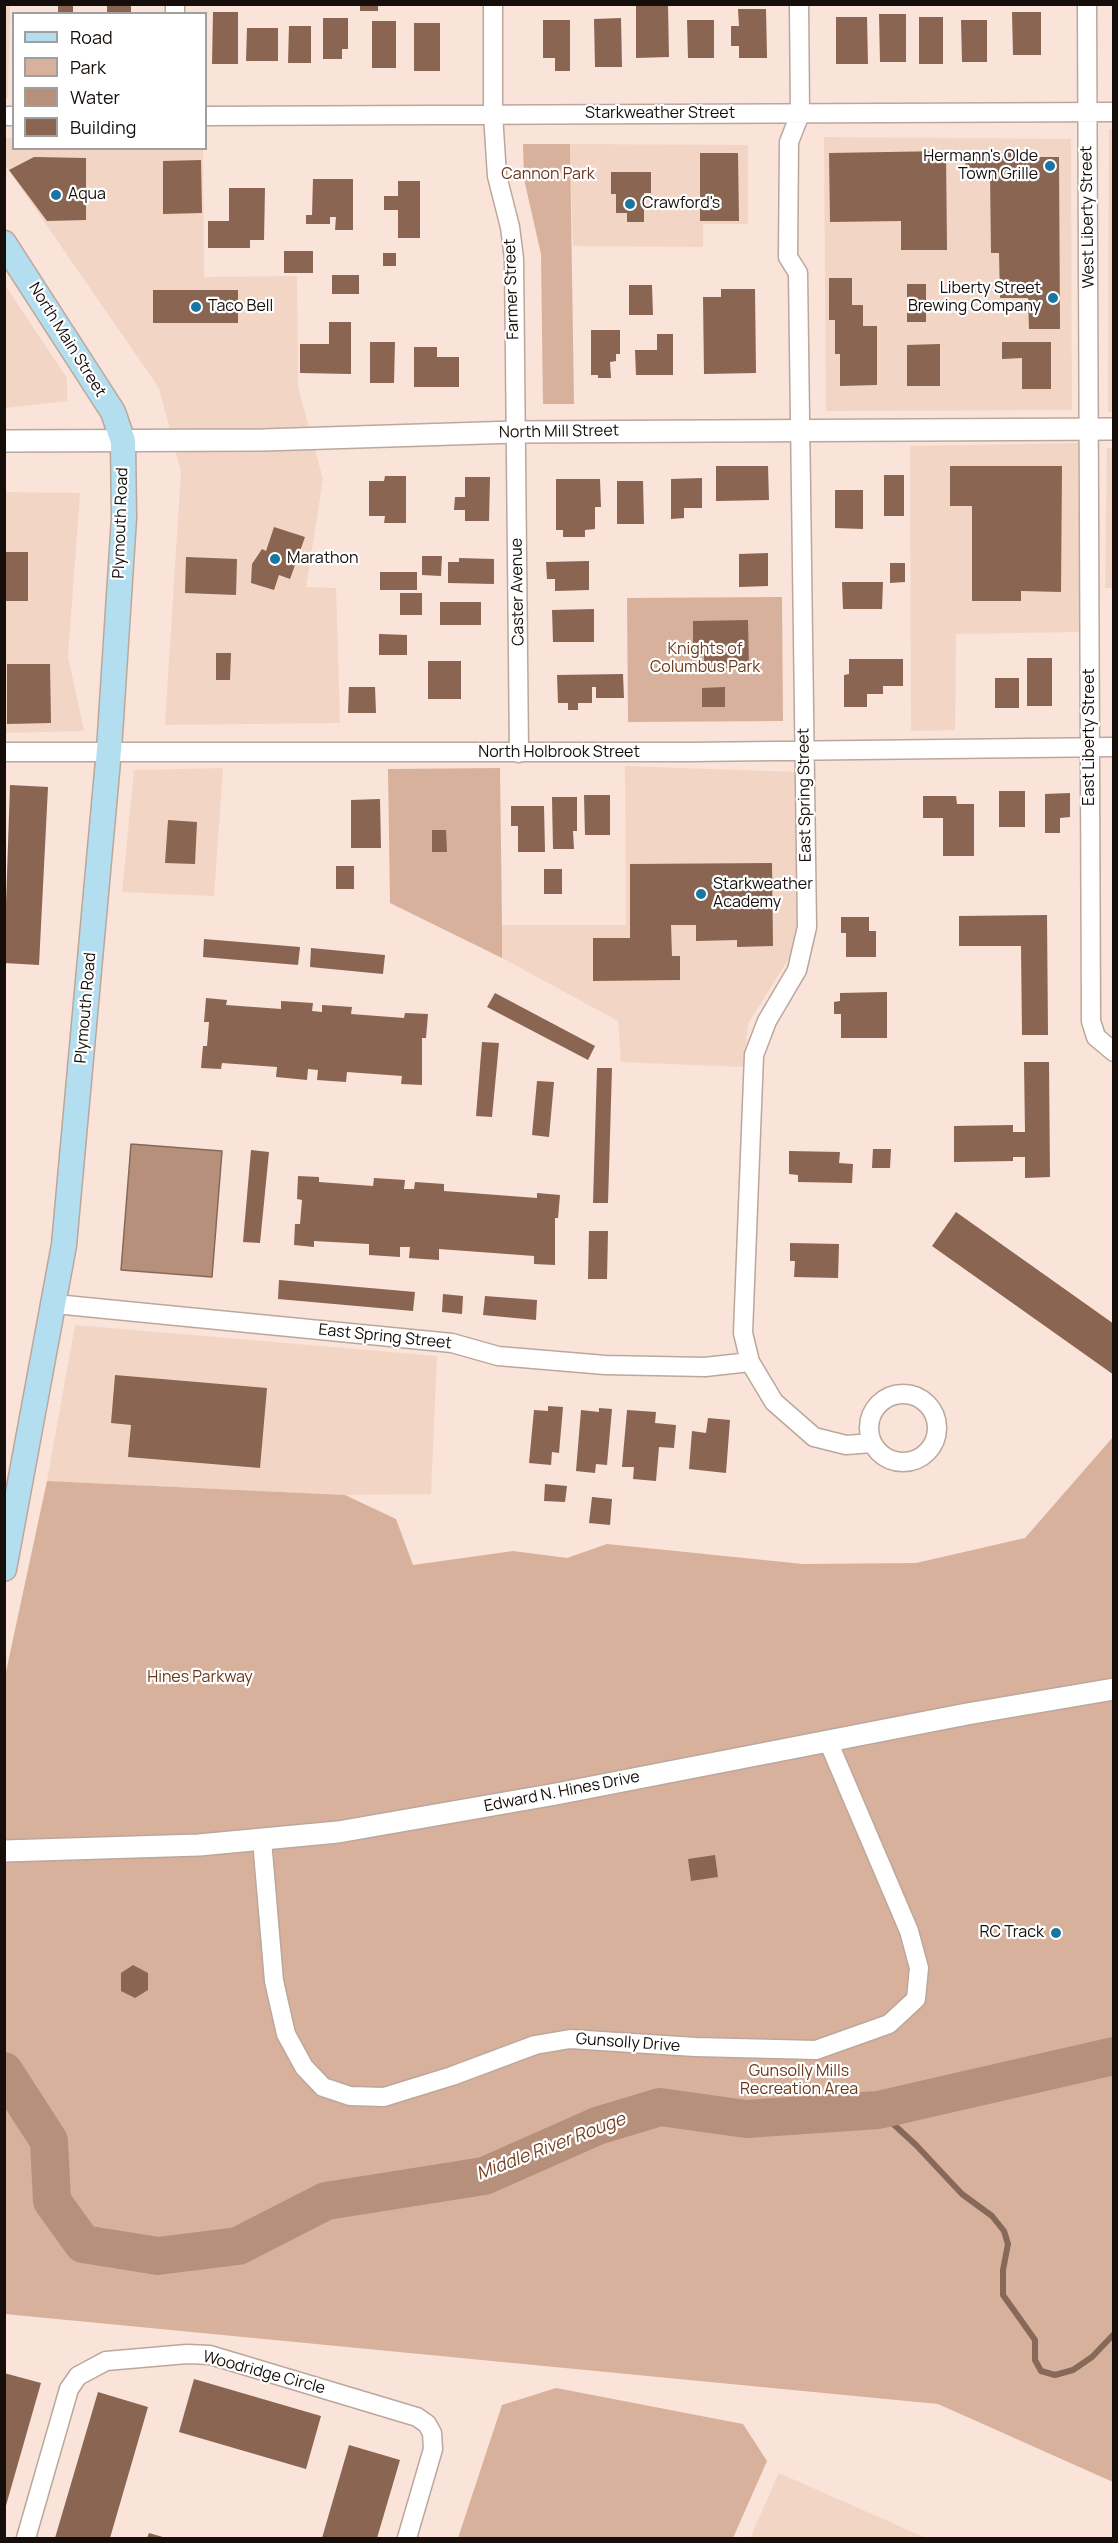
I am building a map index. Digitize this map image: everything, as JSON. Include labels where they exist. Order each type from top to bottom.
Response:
[{"type":"main road","name":"North Main Street","points":[[4,243],[113,412],[123,441]]},
{"type":"main road","name":"Plymouth Road","points":[[4,1569],[55,1304],[76,1139],[85,1008],[109,750],[124,518],[123,441]]},
{"type":"street","name":"Farmer Street","points":[[493,4],[493,114],[497,176],[510,227],[514,259],[515,432]]},
{"type":"street","points":[[799,4],[800,114]]},
{"type":"street","name":"West Liberty Street","points":[[1087,4],[1089,429]]},
{"type":"street","name":"Starkweather Street","points":[[207,116],[1113,112]]},
{"type":"street","name":"East Spring Street","points":[[800,114],[789,142],[788,257],[798,273],[807,927],[797,970],[767,1021],[754,1055],[743,1333],[750,1362],[774,1402],[814,1437],[846,1445],[872,1443]]},
{"type":"street","name":"East Liberty Street","points":[[1089,429],[1091,1021],[1093,1030],[1107,1047]]},
{"type":"street","name":"North Mill Street","points":[[4,441],[263,440],[515,432],[1113,429]]},
{"type":"street","name":"Caster Avenue","points":[[515,432],[519,753]]},
{"type":"street","name":"North Holbrook Street","points":[[4,752],[109,750],[519,753],[1113,747]]},
{"type":"street","name":"East Spring Street","points":[[55,1304],[452,1343],[498,1356],[605,1365],[705,1367],[750,1362]]},
{"type":"street","name":"Edward N. Hines Drive","points":[[4,1851],[199,1845],[338,1832],[1113,1689]]},
{"type":"street","name":"Gunsolly Drive","points":[[262,1840],[274,1981],[286,2034],[304,2067],[323,2087],[350,2096],[384,2097],[452,2076],[534,2045],[570,2039],[695,2047],[816,2050],[889,2024],[915,1999],[919,1968],[909,1931],[828,1741]]},
{"type":"street","name":"Woodridge Circle","points":[[26,2538],[69,2389],[78,2376],[106,2361],[187,2354],[221,2359],[417,2417],[427,2424],[432,2433],[433,2449],[407,2538]]},
{"type":"shaded area","points":[[5,4],[10,5],[8,98],[4,98]]},
{"type":"shaded area","points":[[1109,129],[1114,129],[1113,412],[1108,412]]},
{"type":"shaded area","points":[[824,137],[1071,139],[1072,410],[826,411]]},
{"type":"shaded area","points":[[4,138],[12,138],[12,150],[203,150],[204,277],[297,276],[298,387],[323,479],[306,587],[336,588],[340,723],[165,725],[181,472],[159,388],[5,165]]},
{"type":"shaded area","points":[[570,144],[748,145],[748,224],[703,224],[703,247],[573,246]]},
{"type":"shaded area","points":[[5,285],[67,378],[67,401],[5,408]]},
{"type":"shaded area","points":[[1078,443],[1080,632],[956,634],[955,730],[911,731],[910,446]]},
{"type":"shaded area","points":[[1107,448],[1114,448],[1113,588],[1105,588]]},
{"type":"shaded area","points":[[5,492],[80,493],[68,656],[84,731],[5,733]]},
{"type":"shaded area","points":[[625,766],[796,772],[799,902],[794,950],[748,1024],[744,1067],[621,1062],[618,1021],[502,958],[502,925],[626,925]]},
{"type":"shaded area","points":[[223,768],[214,896],[122,892],[134,770]]},
{"type":"shaded area","points":[[75,1325],[437,1356],[431,1494],[345,1495],[47,1481]]},
{"type":"shaded area","points":[[779,2473],[926,2538],[750,2538]]},
{"type":"green space","name":"Cannon Park","points":[[523,144],[570,144],[574,404],[543,404],[541,254],[524,179]]},
{"type":"green space","name":"Knights of Columbus Park","points":[[782,597],[783,721],[628,722],[627,598]]},
{"type":"green space","points":[[500,768],[502,958],[390,903],[388,769]]},
{"type":"green space","name":"Gunsolly Mills Recreation Area","points":[[1113,1437],[1113,2482],[938,2404],[5,2314],[4,1681],[47,1481],[345,1495],[396,1519],[413,1565],[513,1551],[567,1558],[607,1544],[803,1564],[916,1563],[1025,1538]]},
{"type":"green space","points":[[556,2388],[743,2424],[767,2461],[733,2538],[458,2538],[502,2405]]},
{"type":"water","points":[[131,1144],[222,1151],[212,1277],[121,1270]]},
{"type":"building","points":[[107,4],[131,4],[131,12],[107,12]]},
{"type":"building","points":[[360,4],[378,4],[378,11],[360,11]]},
{"type":"building","points":[[668,5],[669,57],[636,58],[636,6]]},
{"type":"building","points":[[58,6],[73,6],[73,12],[58,12]]},
{"type":"building","points":[[738,9],[766,9],[767,58],[739,58],[739,46],[731,46],[731,26],[739,26]]},
{"type":"building","points":[[213,12],[238,12],[238,64],[212,64]]},
{"type":"building","points":[[1012,12],[1041,12],[1041,55],[1013,55]]},
{"type":"building","points":[[879,14],[906,14],[906,62],[880,62]]},
{"type":"building","points":[[836,17],[867,17],[868,64],[836,64]]},
{"type":"building","points":[[919,17],[943,17],[943,64],[919,64]]},
{"type":"building","points":[[323,18],[348,18],[348,49],[342,49],[342,59],[323,59]]},
{"type":"building","points":[[621,18],[622,67],[595,67],[594,19]]},
{"type":"building","points":[[543,20],[570,20],[570,71],[555,71],[555,58],[543,58]]},
{"type":"building","points":[[687,20],[714,20],[714,58],[688,58]]},
{"type":"building","points":[[961,20],[987,20],[987,62],[962,62]]},
{"type":"building","points":[[372,21],[396,21],[396,68],[372,68]]},
{"type":"building","points":[[414,23],[440,23],[440,71],[414,71]]},
{"type":"building","points":[[289,26],[311,26],[311,63],[288,63]]},
{"type":"building","points":[[247,28],[278,28],[278,61],[246,61]]},
{"type":"building","points":[[946,151],[947,250],[901,250],[901,221],[830,222],[829,153]]},
{"type":"building","points":[[1012,152],[1012,157],[1059,157],[1060,329],[1029,329],[1028,298],[1000,298],[999,253],[991,253],[990,173],[965,173],[965,153]]},
{"type":"building","points":[[700,153],[738,153],[739,221],[700,221]]},
{"type":"building","name":"Aqua","points":[[34,157],[86,158],[86,220],[47,221],[9,170]]},
{"type":"building","points":[[201,160],[202,213],[163,214],[163,161]]},
{"type":"building","name":"Crawford's","points":[[611,172],[651,172],[651,193],[644,193],[644,222],[627,222],[627,213],[616,213],[616,194],[611,194]]},
{"type":"building","points":[[313,179],[353,179],[353,230],[335,230],[336,217],[330,217],[330,224],[306,224],[306,215],[312,215]]},
{"type":"building","points":[[398,181],[420,181],[420,238],[398,238],[398,210],[384,210],[384,196],[398,196]]},
{"type":"building","points":[[229,188],[265,188],[264,240],[250,240],[250,248],[208,248],[208,221],[229,221]]},
{"type":"building","points":[[284,251],[313,251],[313,273],[284,273]]},
{"type":"building","points":[[383,253],[396,253],[396,266],[383,266]]},
{"type":"building","points":[[332,275],[359,275],[359,294],[332,294]]},
{"type":"building","points":[[829,278],[852,278],[852,305],[863,305],[863,326],[877,326],[877,385],[840,386],[840,354],[835,354],[835,320],[829,320]]},
{"type":"building","points":[[907,284],[926,284],[926,322],[907,322]]},
{"type":"building","points":[[629,285],[652,285],[653,315],[629,315]]},
{"type":"building","points":[[721,289],[755,289],[756,373],[704,374],[703,297],[721,297]]},
{"type":"building","name":"Taco Bell","points":[[153,290],[238,290],[238,323],[153,323]]},
{"type":"building","points":[[329,322],[351,322],[351,374],[300,373],[300,344],[329,344]]},
{"type":"building","points":[[591,330],[620,330],[620,354],[616,354],[616,361],[610,362],[611,378],[598,378],[598,375],[591,375]]},
{"type":"building","points":[[657,334],[673,334],[673,375],[636,375],[635,350],[657,350]]},
{"type":"building","points":[[370,342],[395,342],[394,383],[370,383]]},
{"type":"building","points":[[1002,342],[1051,342],[1051,389],[1022,389],[1022,358],[1002,359]]},
{"type":"building","points":[[940,344],[940,386],[907,386],[907,345]]},
{"type":"building","points":[[414,347],[437,347],[437,357],[459,357],[459,387],[414,387]]},
{"type":"building","points":[[716,466],[768,466],[769,500],[716,501]]},
{"type":"building","points":[[950,466],[1062,466],[1061,592],[1021,591],[1021,601],[972,601],[972,506],[950,506]]},
{"type":"building","points":[[884,475],[904,475],[904,516],[884,516]]},
{"type":"building","points":[[385,476],[406,476],[406,523],[384,523],[385,516],[369,516],[369,481],[384,481]]},
{"type":"building","points":[[465,477],[490,477],[489,521],[465,521],[465,510],[454,510],[455,497],[465,497]]},
{"type":"building","points":[[702,478],[702,508],[684,508],[684,518],[671,519],[671,479]]},
{"type":"building","points":[[556,479],[600,479],[601,507],[595,507],[595,529],[585,530],[585,537],[563,537],[563,530],[556,530]]},
{"type":"building","points":[[617,481],[643,481],[644,524],[617,524]]},
{"type":"building","points":[[835,490],[863,490],[863,529],[835,528]]},
{"type":"building","points":[[274,527],[305,537],[290,579],[279,575],[274,590],[251,583],[252,564],[262,549],[266,551]]},
{"type":"building","points":[[4,552],[28,552],[28,601],[4,601]]},
{"type":"building","points":[[768,553],[768,586],[739,587],[739,554]]},
{"type":"building","points":[[422,556],[442,556],[441,576],[422,575]]},
{"type":"building","points":[[186,557],[237,559],[236,595],[185,593]]},
{"type":"building","points":[[459,558],[494,559],[494,584],[448,583],[448,562],[459,562]]},
{"type":"building","points":[[589,561],[589,590],[555,591],[555,579],[547,579],[546,562]]},
{"type":"building","points":[[890,563],[905,563],[905,582],[890,583]]},
{"type":"building","points":[[380,572],[417,572],[417,590],[380,590]]},
{"type":"building","points":[[842,582],[883,582],[882,609],[843,609]]},
{"type":"building","points":[[400,593],[422,593],[422,615],[400,615]]},
{"type":"building","points":[[440,602],[481,602],[481,625],[440,625]]},
{"type":"building","points":[[594,609],[594,642],[553,642],[552,610]]},
{"type":"building","points":[[748,620],[749,668],[704,668],[704,655],[693,655],[693,621]]},
{"type":"building","points":[[379,634],[407,635],[407,655],[379,655]]},
{"type":"building","points":[[216,653],[231,653],[230,680],[216,680]]},
{"type":"building","points":[[1027,658],[1052,658],[1052,706],[1027,706]]},
{"type":"building","points":[[849,659],[903,659],[903,686],[883,686],[883,694],[867,694],[867,707],[844,707],[844,675],[849,674]]},
{"type":"building","points":[[428,661],[461,661],[461,699],[428,699]]},
{"type":"building","points":[[7,664],[50,664],[51,723],[7,724]]},
{"type":"building","points":[[623,674],[624,698],[596,698],[596,687],[592,687],[592,703],[578,703],[578,710],[568,710],[568,703],[558,703],[557,675]]},
{"type":"building","points":[[995,678],[1019,678],[1019,708],[995,708]]},
{"type":"building","points":[[349,687],[375,687],[376,713],[348,713]]},
{"type":"building","points":[[725,687],[725,707],[702,707],[702,688]]},
{"type":"building","points":[[10,785],[48,787],[39,965],[4,963]]},
{"type":"building","points":[[999,791],[1025,791],[1025,827],[999,827]]},
{"type":"building","points":[[1070,793],[1070,817],[1060,818],[1060,833],[1045,833],[1045,794]]},
{"type":"building","points":[[584,795],[610,795],[610,835],[585,835]]},
{"type":"building","points":[[923,796],[956,796],[957,804],[974,804],[974,856],[943,856],[943,818],[923,818]]},
{"type":"building","points":[[552,797],[577,797],[577,831],[573,831],[574,849],[553,849]]},
{"type":"building","points":[[380,799],[381,848],[351,848],[351,800]]},
{"type":"building","points":[[511,806],[544,806],[545,852],[518,852],[518,826],[511,826]]},
{"type":"building","points":[[168,820],[197,822],[195,864],[165,863]]},
{"type":"building","points":[[432,830],[446,830],[447,852],[432,852]]},
{"type":"building","name":"Starkweather Academy","points":[[772,863],[773,946],[737,947],[737,940],[696,941],[696,925],[671,925],[672,956],[680,956],[680,980],[593,981],[593,938],[630,938],[630,864]]},
{"type":"building","points":[[336,866],[354,866],[354,889],[336,889]]},
{"type":"building","points":[[544,869],[562,869],[562,894],[544,894]]},
{"type":"building","points":[[1047,915],[1048,1035],[1022,1035],[1021,946],[959,946],[959,916]]},
{"type":"building","points":[[841,917],[869,917],[869,931],[876,931],[876,957],[846,957],[846,933],[841,933]]},
{"type":"building","points":[[204,939],[300,947],[298,965],[203,957]]},
{"type":"building","points":[[311,948],[385,955],[383,974],[310,967]]},
{"type":"building","points":[[887,992],[887,1038],[841,1038],[841,1014],[834,1014],[834,1002],[840,1001],[840,993]]},
{"type":"building","points":[[495,993],[595,1046],[588,1060],[487,1007]]},
{"type":"building","points":[[206,998],[227,1000],[226,1005],[281,1009],[281,1001],[313,1003],[312,1011],[322,1012],[322,1005],[352,1007],[351,1014],[404,1018],[405,1013],[428,1014],[426,1038],[422,1038],[422,1085],[401,1084],[402,1076],[347,1072],[346,1082],[317,1080],[318,1070],[308,1069],[307,1080],[276,1077],[277,1067],[222,1063],[221,1069],[201,1068],[203,1046],[207,1046],[209,1022],[204,1022]]},
{"type":"building","points":[[482,1042],[499,1043],[492,1117],[476,1116]]},
{"type":"building","points":[[1024,1062],[1049,1062],[1050,1177],[1025,1178],[1025,1157],[1013,1157],[1013,1161],[954,1162],[954,1126],[1013,1125],[1013,1132],[1025,1132]]},
{"type":"building","points":[[597,1068],[612,1068],[608,1203],[593,1203]]},
{"type":"building","points":[[537,1081],[554,1082],[549,1137],[532,1135]]},
{"type":"building","points":[[873,1149],[891,1149],[890,1168],[872,1168]]},
{"type":"building","points":[[251,1150],[269,1152],[260,1243],[243,1242]]},
{"type":"building","points":[[789,1151],[840,1152],[839,1163],[853,1164],[852,1183],[798,1182],[798,1175],[789,1174]]},
{"type":"building","points":[[298,1176],[319,1177],[319,1182],[373,1186],[374,1178],[405,1180],[404,1189],[414,1189],[415,1182],[444,1184],[444,1191],[537,1198],[537,1193],[560,1195],[558,1218],[555,1218],[555,1265],[534,1264],[534,1256],[439,1249],[439,1260],[409,1258],[410,1247],[400,1247],[400,1257],[369,1255],[369,1244],[314,1241],[314,1247],[294,1245],[295,1224],[300,1224],[302,1200],[297,1199]]},
{"type":"building","points":[[956,1212],[1114,1324],[1114,1375],[932,1246]]},
{"type":"building","points":[[589,1231],[608,1231],[607,1279],[588,1279]]},
{"type":"building","points":[[790,1243],[839,1244],[838,1278],[794,1277],[795,1261],[790,1261]]},
{"type":"building","points":[[279,1280],[415,1292],[413,1311],[278,1299]]},
{"type":"building","points":[[443,1294],[463,1296],[462,1314],[442,1312]]},
{"type":"building","points":[[485,1296],[537,1300],[536,1320],[483,1315]]},
{"type":"building","points":[[115,1375],[267,1388],[260,1468],[128,1457],[131,1425],[111,1423]]},
{"type":"building","points":[[548,1406],[563,1407],[559,1453],[552,1452],[551,1465],[529,1463],[534,1410],[548,1411]]},
{"type":"building","points":[[599,1408],[612,1409],[607,1465],[596,1464],[595,1473],[576,1471],[581,1410],[599,1412]]},
{"type":"building","points":[[627,1410],[656,1412],[655,1423],[676,1425],[674,1448],[659,1447],[656,1481],[633,1479],[634,1467],[622,1467]]},
{"type":"building","points":[[708,1418],[730,1420],[726,1473],[689,1469],[692,1431],[706,1433]]},
{"type":"building","points":[[545,1484],[567,1486],[565,1502],[544,1501]]},
{"type":"building","points":[[592,1497],[612,1499],[610,1525],[589,1523]]},
{"type":"building","points":[[715,1855],[718,1877],[691,1881],[688,1859]]},
{"type":"building","points":[[133,1965],[148,1973],[148,1990],[135,1998],[121,1991],[121,1973]]},
{"type":"building","points":[[4,2373],[41,2383],[5,2509],[4,2509]]},
{"type":"building","points":[[194,2379],[321,2416],[306,2469],[179,2432]]},
{"type":"building","points":[[98,2392],[148,2407],[110,2538],[55,2538]]},
{"type":"building","points":[[349,2445],[400,2460],[377,2538],[322,2538]]},
{"type":"building","points":[[149,2533],[166,2538],[147,2538]]},
{"type":"waterway","name":"Middle River Rouge","points":[[4,2071],[49,2141],[52,2201],[83,2244],[158,2256],[238,2246],[326,2201],[484,2176],[597,2126],[660,2107],[746,2119],[878,2110],[1114,2056]]},
{"type":"waterway","points":[[878,2110],[916,2145],[962,2194],[992,2216],[1004,2231],[1008,2244],[1003,2270],[1003,2295],[1035,2340],[1035,2360],[1041,2371],[1055,2375],[1073,2370],[1092,2357],[1114,2334]]},
{"type":"place","name":"Hermann's Olde Town Grille","points":[[1050,166]]},
{"type":"place","name":"Aqua","points":[[56,195]]},
{"type":"place","name":"Crawford's","points":[[630,204]]},
{"type":"place","name":"Liberty Street Brewing Company","points":[[1053,298]]},
{"type":"place","name":"Taco Bell","points":[[196,307]]},
{"type":"place","name":"Marathon","points":[[275,559]]},
{"type":"place","name":"Starkweather Academy","points":[[701,894]]},
{"type":"place","name":"RC Track","points":[[1056,1933]]},
{"type":"park label","name":"Hines Parkway","points":[[200,1678]]}]
